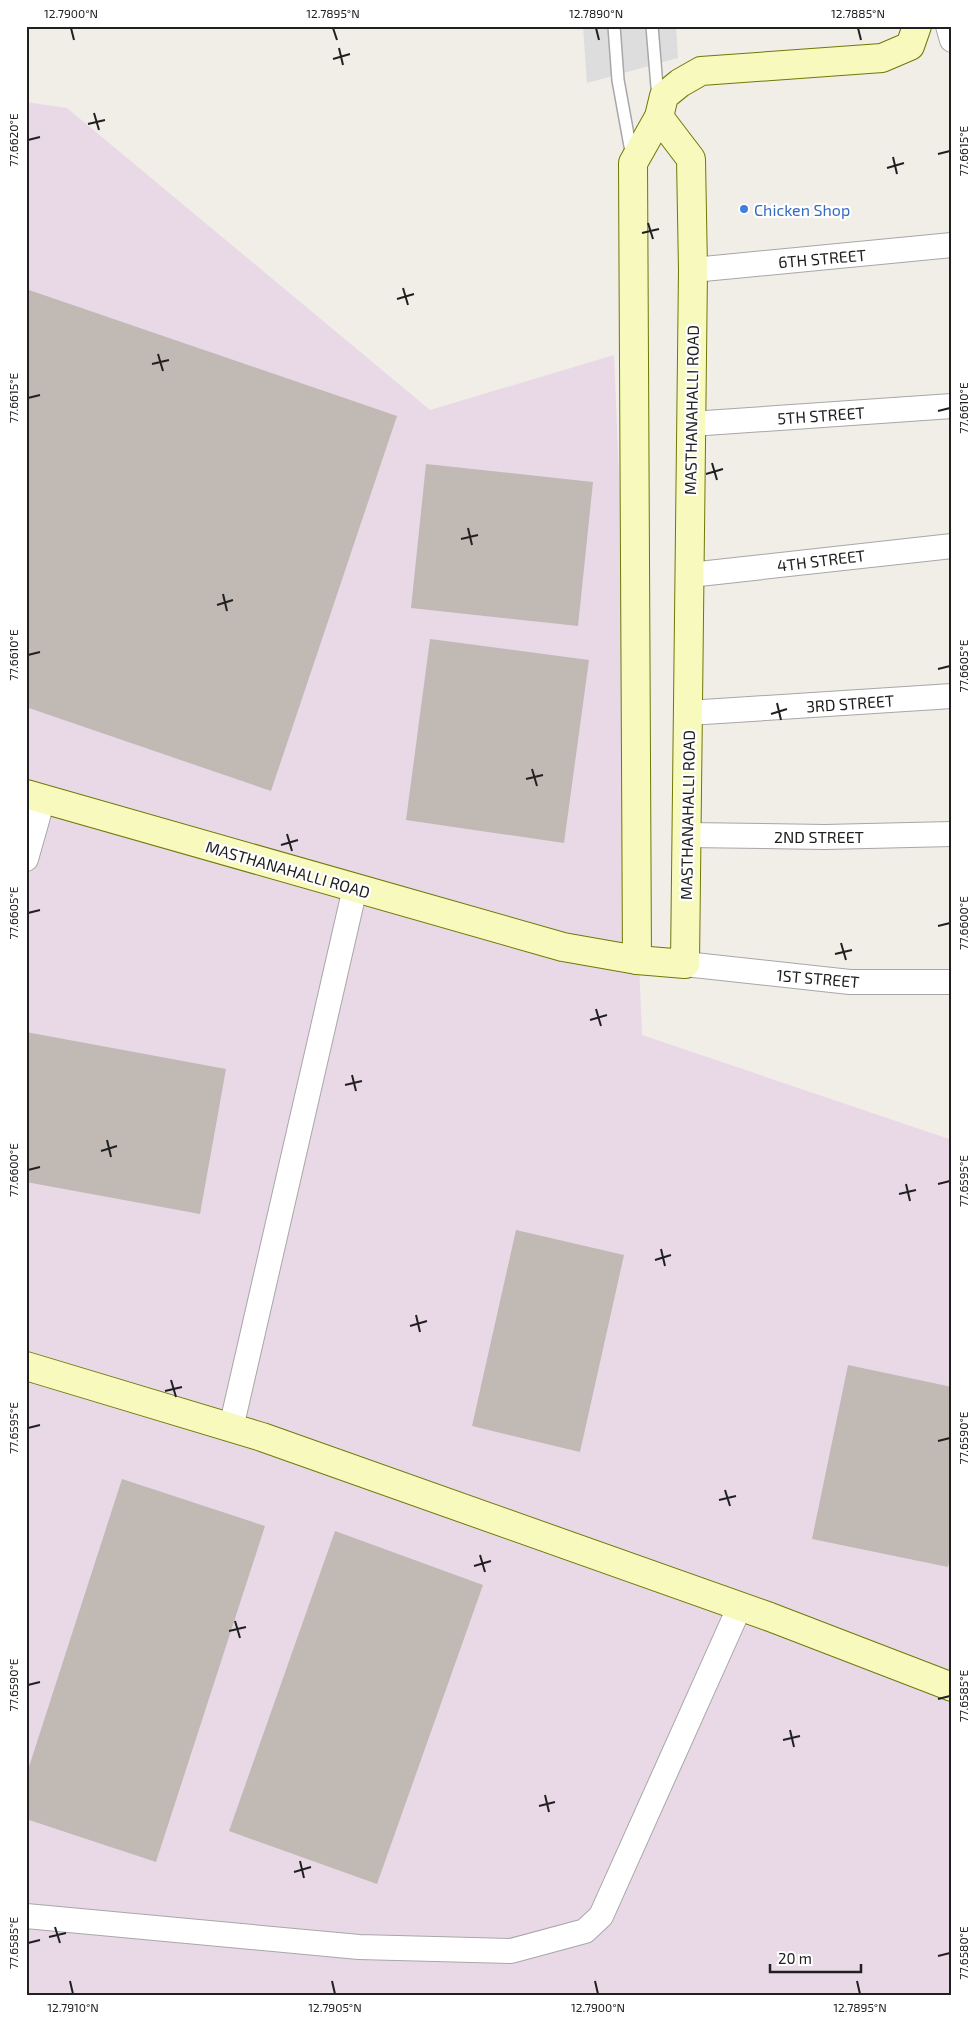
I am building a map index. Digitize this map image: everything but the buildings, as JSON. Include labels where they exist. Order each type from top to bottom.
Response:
[{"type":"street","points":[[637,960],[633,164],[659,117],[664,96],[680,83],[701,71],[882,58],[910,46],[918,26]]},
{"type":"street","points":[[948,26],[952,40]]},
{"type":"street","name":"MASTHANAHALLI ROAD","points":[[35,797],[563,947],[637,960],[685,964],[693,270],[691,159],[659,117]]},
{"type":"street","name":"6TH STREET","points":[[693,270],[952,245]]},
{"type":"street","name":"5TH STREET","points":[[691,424],[952,406]]},
{"type":"street","name":"4TH STREET","points":[[690,575],[952,546]]},
{"type":"street","name":"3RD STREET","points":[[688,713],[952,696]]},
{"type":"street","points":[[26,859],[35,797]]},
{"type":"street","name":"2ND STREET","points":[[687,835],[825,837],[952,834]]},
{"type":"street","points":[[231,1428],[355,888]]},
{"type":"street","name":"1ST STREET","points":[[685,964],[850,982],[952,982]]},
{"type":"street","points":[[26,1366],[231,1428],[740,1606],[952,1687]]},
{"type":"street","points":[[26,1916],[359,1947],[511,1951],[585,1931],[600,1916],[740,1606]]},
{"type":"lane","points":[[614,26],[618,80],[633,164]]},
{"type":"lane","points":[[652,26],[659,117]]},
{"type":"shaded area","points":[[583,26],[676,26],[678,58],[587,83]]},
{"type":"shaded area","points":[[26,102],[67,108],[430,410],[614,355],[642,1035],[952,1140],[952,1995],[26,1995]]},
{"type":"place","name":"Chicken Shop","points":[[744,209]]}]
